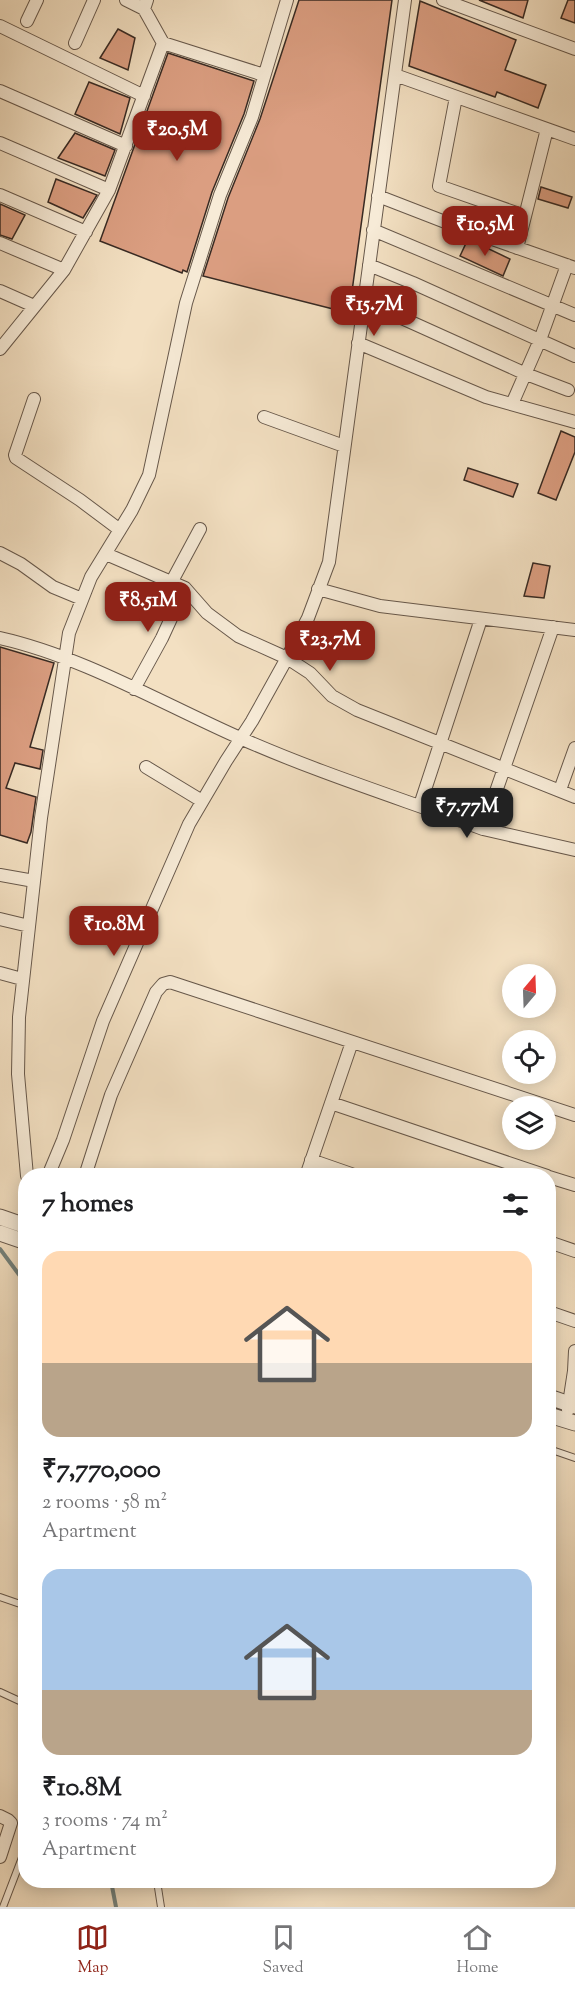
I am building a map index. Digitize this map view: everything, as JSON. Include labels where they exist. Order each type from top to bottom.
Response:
[{"type":"street","points":[[27,21],[37,0]]},
{"type":"street","points":[[75,43],[94,0]]},
{"type":"street","points":[[0,349],[64,270],[109,190],[126,146],[163,43],[146,4],[126,0]]},
{"type":"street","points":[[26,1168],[18,1074],[22,979],[41,818],[69,633],[91,577],[132,510],[149,475],[186,303],[220,195],[252,117],[287,0]]},
{"type":"street","points":[[51,1168],[103,1021],[189,824],[287,658],[308,618],[329,562],[405,0]]},
{"type":"street","points":[[443,0],[575,49]]},
{"type":"street","points":[[0,26],[144,96]]},
{"type":"street","points":[[163,43],[264,75]]},
{"type":"street","points":[[395,75],[575,139]]},
{"type":"street","points":[[0,91],[126,146]]},
{"type":"street","points":[[456,96],[439,186],[525,216]]},
{"type":"street","points":[[516,248],[547,129]]},
{"type":"street","points":[[0,143],[109,190]]},
{"type":"street","points":[[0,195],[86,232]]},
{"type":"street","points":[[378,196],[571,267],[552,306],[512,404]]},
{"type":"street","points":[[373,230],[575,315]]},
{"type":"street","points":[[0,243],[64,270]]},
{"type":"street","points":[[369,265],[575,356]]},
{"type":"street","points":[[0,291],[34,306]]},
{"type":"street","points":[[364,302],[526,374],[568,390]]},
{"type":"street","points":[[358,343],[486,397],[575,422]]},
{"type":"street","points":[[34,399],[15,455],[16,458],[80,500],[120,530]]},
{"type":"street","points":[[264,417],[344,446]]},
{"type":"street","points":[[171,583],[200,528]]},
{"type":"street","points":[[0,554],[21,564],[53,587],[82,599]]},
{"type":"street","points":[[106,554],[185,588],[207,613],[238,636],[287,658],[310,673],[332,696],[357,710],[575,797]]},
{"type":"street","points":[[134,689],[158,646],[185,588]]},
{"type":"street","points":[[318,589],[380,606],[575,630]]},
{"type":"street","points":[[420,805],[481,619]]},
{"type":"street","points":[[483,829],[553,627]]},
{"type":"street","points":[[0,638],[65,658],[317,770],[483,829],[575,850]]},
{"type":"street","points":[[560,790],[575,748]]},
{"type":"street","points":[[146,767],[202,801]]},
{"type":"street","points":[[0,875],[34,881]]},
{"type":"street","points":[[0,919],[29,926]]},
{"type":"street","points":[[0,973],[22,979]]},
{"type":"street","points":[[88,1168],[111,1095],[156,992],[163,984],[170,982],[575,1115]]},
{"type":"street","points":[[308,1168],[352,1042]]},
{"type":"street","points":[[331,1103],[524,1168]]},
{"type":"street","points":[[311,1160],[334,1168]]},
{"type":"street","points":[[556,1179],[575,1185]]},
{"type":"street","points":[[0,1217],[18,1233]]},
{"type":"street","points":[[556,1244],[575,1251]]},
{"type":"street","points":[[556,1314],[575,1321]]},
{"type":"street","points":[[570,1421],[575,1351]]},
{"type":"street","points":[[556,1399],[572,1405]]},
{"type":"street","points":[[0,1816],[11,1823],[0,1857]]},
{"type":"lane","points":[[556,1451],[575,1458]]},
{"type":"lane","points":[[0,1597],[18,1603]]},
{"type":"lane","points":[[0,1692],[18,1700]]},
{"type":"lane","points":[[3,1907],[18,1868]]},
{"type":"lane","points":[[158,1888],[161,1907]]},
{"type":"building","points":[[299,0],[392,0],[349,313],[203,276],[228,198],[260,119]]},
{"type":"building","points":[[479,0],[528,0],[523,18]]},
{"type":"building","points":[[568,0],[575,0],[575,23],[561,18]]},
{"type":"building","points":[[420,1],[516,40],[505,70],[546,85],[538,108],[497,92],[495,97],[409,66]]},
{"type":"building","points":[[118,29],[135,38],[128,70],[100,58]]},
{"type":"building","points":[[168,53],[254,81],[244,114],[212,192],[187,272],[183,270],[182,273],[100,241]]},
{"type":"building","points":[[89,82],[130,98],[120,134],[75,114]]},
{"type":"building","points":[[75,133],[115,150],[105,176],[58,158]]},
{"type":"building","points":[[56,179],[97,195],[83,218],[48,202]]},
{"type":"building","points":[[541,187],[572,197],[568,208],[538,199]]},
{"type":"building","points":[[0,204],[25,215],[12,239],[0,235]]},
{"type":"building","points":[[468,239],[510,259],[503,276],[460,256]]},
{"type":"building","points":[[561,431],[575,437],[575,452],[556,500],[538,493]]},
{"type":"building","points":[[468,468],[518,484],[513,497],[464,480]]},
{"type":"building","points":[[533,563],[550,566],[544,598],[524,596]]},
{"type":"building","points":[[0,647],[54,663],[30,747],[43,750],[40,769],[15,763],[6,788],[36,797],[31,832],[27,843],[0,835]]},
{"type":"waterway","points":[[0,1249],[18,1273]]},
{"type":"waterway","points":[[112,1888],[116,1907]]}]
